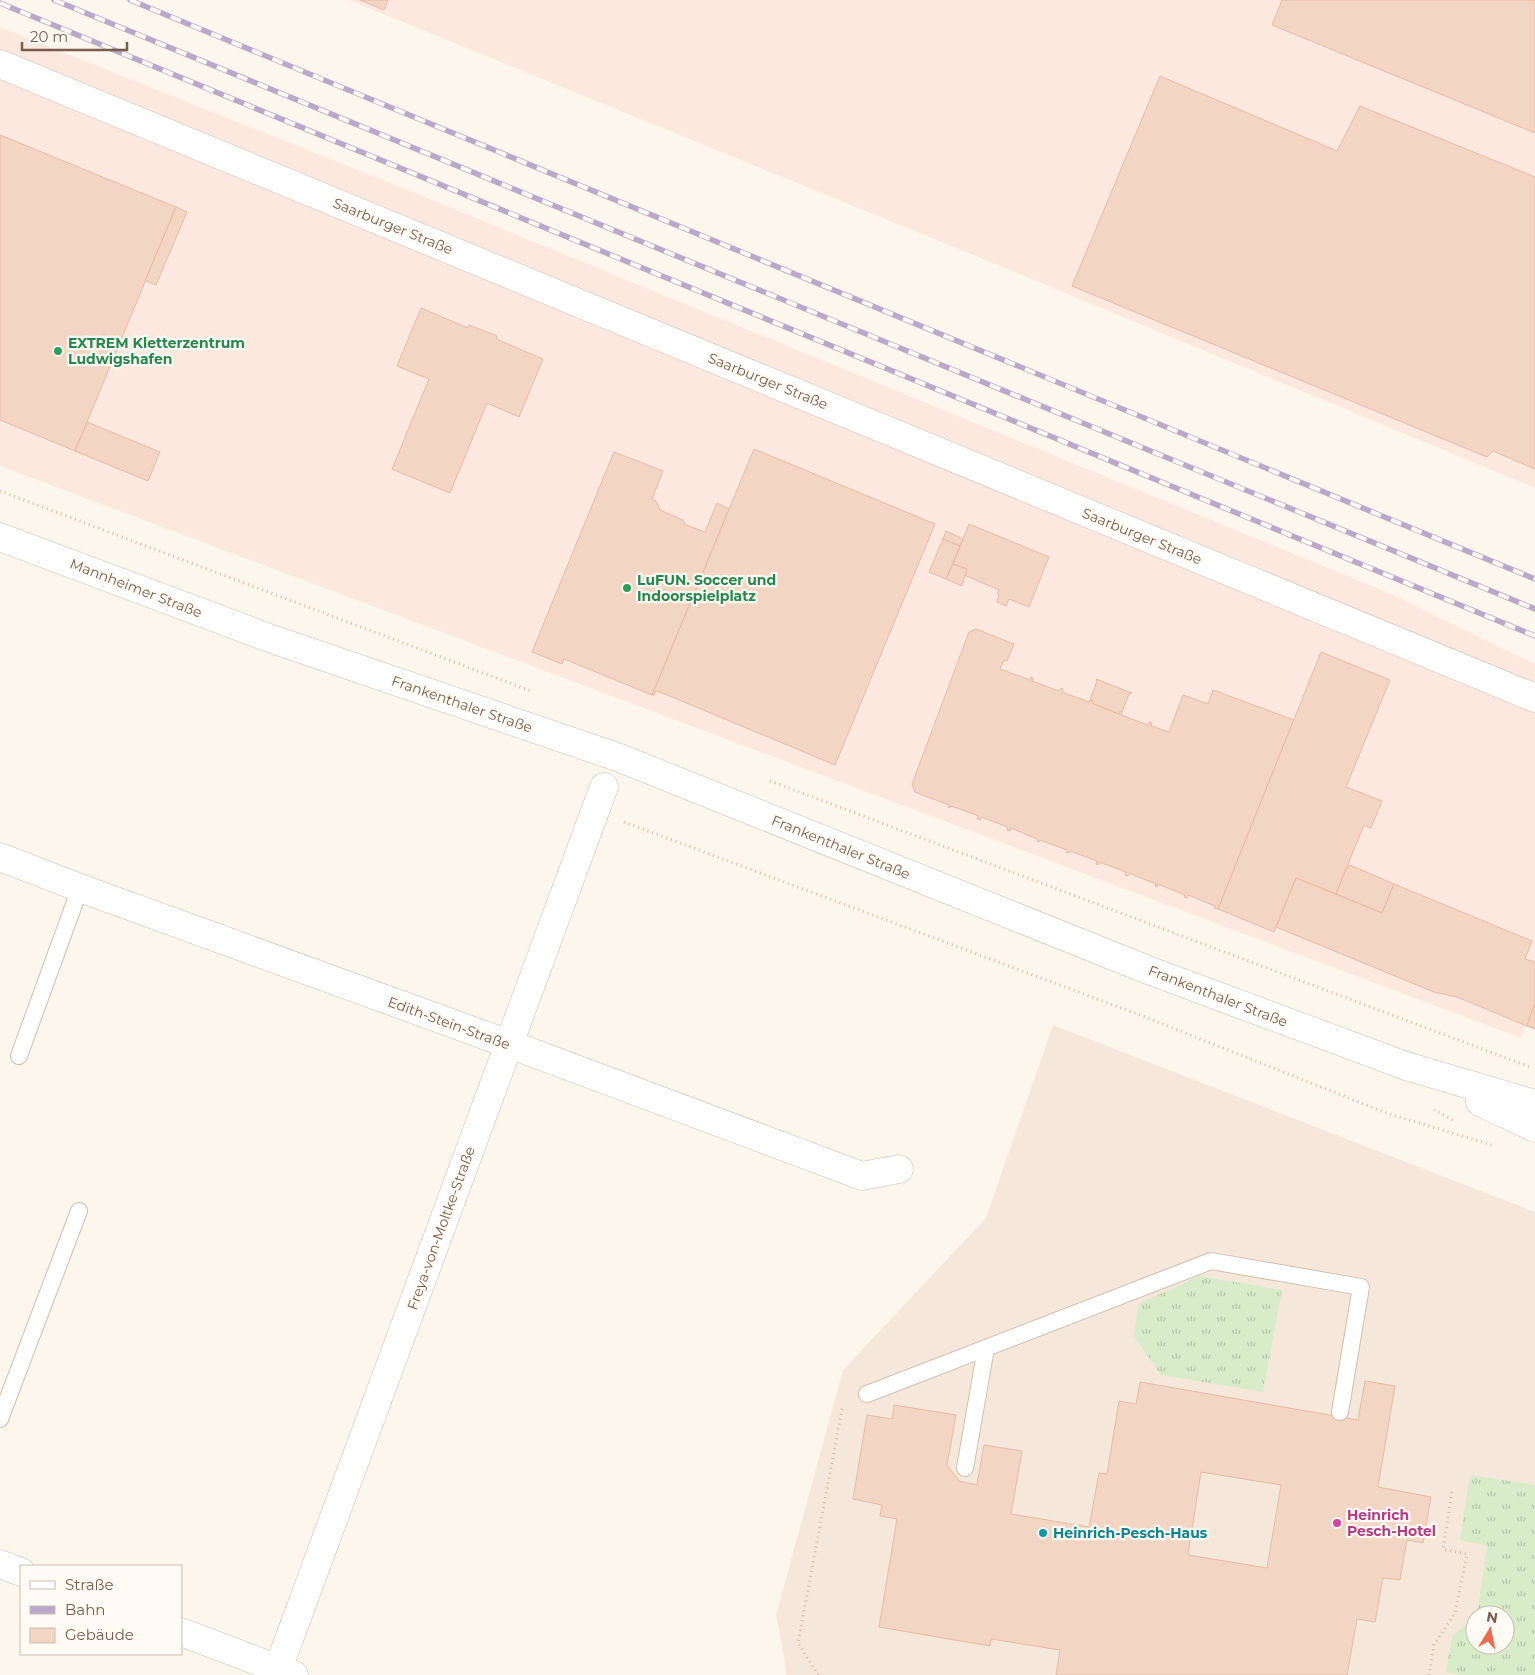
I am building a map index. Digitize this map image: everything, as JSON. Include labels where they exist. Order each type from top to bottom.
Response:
[{"type":"street","name":"Saarburger Straße","points":[[0,64],[1535,698]]},
{"type":"street","name":"Mannheimer Straße","points":[[0,537],[272,639]]},
{"type":"street","name":"Frankenthaler Straße","points":[[272,639],[620,758],[1148,970],[1406,1066],[1535,1104]]},
{"type":"street","name":"Freya-von-Moltke-Straße","points":[[286,1672],[509,1044],[604,787]]},
{"type":"street","name":"Edith-Stein-Straße","points":[[0,857],[862,1176],[899,1169]]},
{"type":"street","name":"Frankenthaler Straße","points":[[1406,1066],[1535,1128]]},
{"type":"street","points":[[0,1564],[20,1572]]},
{"type":"street","points":[[182,1632],[286,1672]]},
{"type":"lane","points":[[19,1056],[80,888]]},
{"type":"lane","points":[[0,1419],[79,1211]]},
{"type":"lane","points":[[866,1394],[1211,1261],[1361,1287],[1340,1412]]},
{"type":"lane","points":[[965,1468],[986,1348]]},
{"type":"path","points":[[604,787],[613,818],[1140,1015],[1389,1114],[1496,1146]]},
{"type":"path","points":[[818,1675],[798,1643],[842,1409],[866,1394]]},
{"type":"path","points":[[1429,1675],[1434,1645],[1455,1613],[1467,1554],[1443,1548],[1452,1491]]},
{"type":"shaded area","points":[[349,0],[1535,0],[1535,488],[1015,272]]},
{"type":"shaded area","points":[[0,27],[410,191],[1384,591],[1535,664],[1535,1002],[1521,1038],[0,466]]},
{"type":"shaded area","points":[[1053,1025],[1535,1212],[1535,1675],[786,1675],[776,1615],[843,1370],[986,1218]]},
{"type":"green space","points":[[1199,1276],[1282,1290],[1263,1392],[1161,1375],[1134,1336],[1138,1304]]},
{"type":"green space","points":[[1470,1475],[1535,1485],[1535,1675],[1462,1675],[1446,1672],[1452,1636],[1465,1625],[1465,1655],[1515,1655],[1515,1605],[1478,1605],[1487,1546],[1460,1540]]},
{"type":"building","points":[[360,0],[388,0],[384,10]]},
{"type":"building","points":[[1282,0],[1535,0],[1535,133],[1272,25]]},
{"type":"building","points":[[1160,76],[1337,151],[1360,106],[1535,177],[1535,469],[1493,451],[1487,457],[1072,286]]},
{"type":"building","name":"EXTREM Kletterzentrum Ludwigshafen","points":[[0,135],[176,207],[75,451],[0,420]]},
{"type":"building","points":[[176,207],[187,212],[156,285],[145,281]]},
{"type":"building","points":[[421,308],[468,328],[469,325],[497,336],[496,339],[543,359],[519,417],[487,403],[450,493],[392,469],[429,379],[397,366]]},
{"type":"building","points":[[87,422],[160,452],[148,481],[75,451]]},
{"type":"building","points":[[754,449],[935,524],[835,765],[660,692],[656,691],[652,695]]},
{"type":"building","name":"LuFUN. Soccer und Indoorspielplatz","points":[[614,452],[663,471],[652,499],[656,501],[660,510],[683,520],[686,525],[705,532],[717,503],[729,509],[652,695],[564,659],[562,664],[532,652]]},
{"type":"building","points":[[969,524],[1049,557],[1029,607],[1009,599],[1006,606],[997,602],[999,590],[964,575],[967,569],[953,564]]},
{"type":"building","points":[[946,531],[963,539],[960,546],[943,539]]},
{"type":"building","points":[[943,539],[960,546],[946,579],[929,572]]},
{"type":"building","points":[[953,564],[967,569],[962,586],[946,579]]},
{"type":"building","points":[[976,629],[1014,644],[1007,661],[1004,660],[1000,669],[1030,680],[1031,677],[1033,678],[1032,681],[1059,691],[1061,688],[1063,689],[1062,692],[1089,702],[1090,700],[1093,701],[1092,703],[1119,714],[1120,711],[1122,712],[1121,715],[1148,725],[1149,722],[1152,723],[1151,726],[1169,732],[1183,695],[1208,704],[1213,690],[1294,720],[1218,909],[1188,895],[1187,898],[1184,897],[1185,895],[1158,884],[1157,887],[1155,886],[1156,884],[1129,873],[1128,876],[1125,875],[1126,872],[1099,862],[1098,865],[1096,864],[1097,861],[1070,851],[1069,853],[1066,852],[1067,850],[1040,840],[1039,842],[1037,839],[1011,828],[1010,831],[1007,830],[1008,827],[981,817],[980,820],[977,819],[979,816],[951,806],[950,808],[948,807],[949,805],[915,792],[912,784],[969,632]]},
{"type":"building","points":[[1321,652],[1390,680],[1346,787],[1382,801],[1371,828],[1364,825],[1336,894],[1296,878],[1274,932],[1218,909]]},
{"type":"building","points":[[1096,679],[1132,693],[1129,694],[1122,712],[1120,711],[1119,714],[1092,703],[1093,701],[1090,700],[1097,681]]},
{"type":"building","points":[[1350,865],[1394,884],[1382,913],[1336,894],[1345,871]]},
{"type":"building","points":[[1296,878],[1382,913],[1394,884],[1532,941],[1525,959],[1535,962],[1535,1003],[1527,1026],[1457,997],[1434,992],[1276,927]]},
{"type":"building","points":[[1535,1003],[1535,1029],[1527,1026]]},
{"type":"building","name":"Heinrich-Pesch-Haus","points":[[1365,1381],[1395,1386],[1378,1487],[1431,1497],[1423,1543],[1407,1540],[1400,1580],[1383,1578],[1375,1622],[1357,1619],[1347,1675],[1056,1675],[1060,1650],[991,1639],[990,1646],[879,1627],[897,1519],[880,1516],[882,1505],[853,1499],[867,1415],[892,1419],[894,1405],[956,1415],[947,1465],[959,1481],[977,1485],[984,1445],[1022,1451],[1011,1514],[1089,1527],[1099,1473],[1107,1474],[1119,1401],[1136,1404],[1140,1382],[1358,1420]],"holes":[[[1201,1472],[1281,1485],[1267,1568],[1188,1555]]]},
{"type":"railway","points":[[54,0],[1535,609]]},
{"type":"railway","points":[[130,0],[1535,579]]},
{"type":"railway","points":[[0,3],[1535,636]]},
{"type":"place","name":"EXTREM Kletterzentrum Ludwigshafen","points":[[58,351]]},
{"type":"place","name":"LuFUN. Soccer und Indoorspielplatz","points":[[627,588]]},
{"type":"place","name":"Heinrich Pesch-Hotel","points":[[1337,1523]]},
{"type":"place","name":"Heinrich-Pesch-Haus","points":[[1043,1533]]}]
